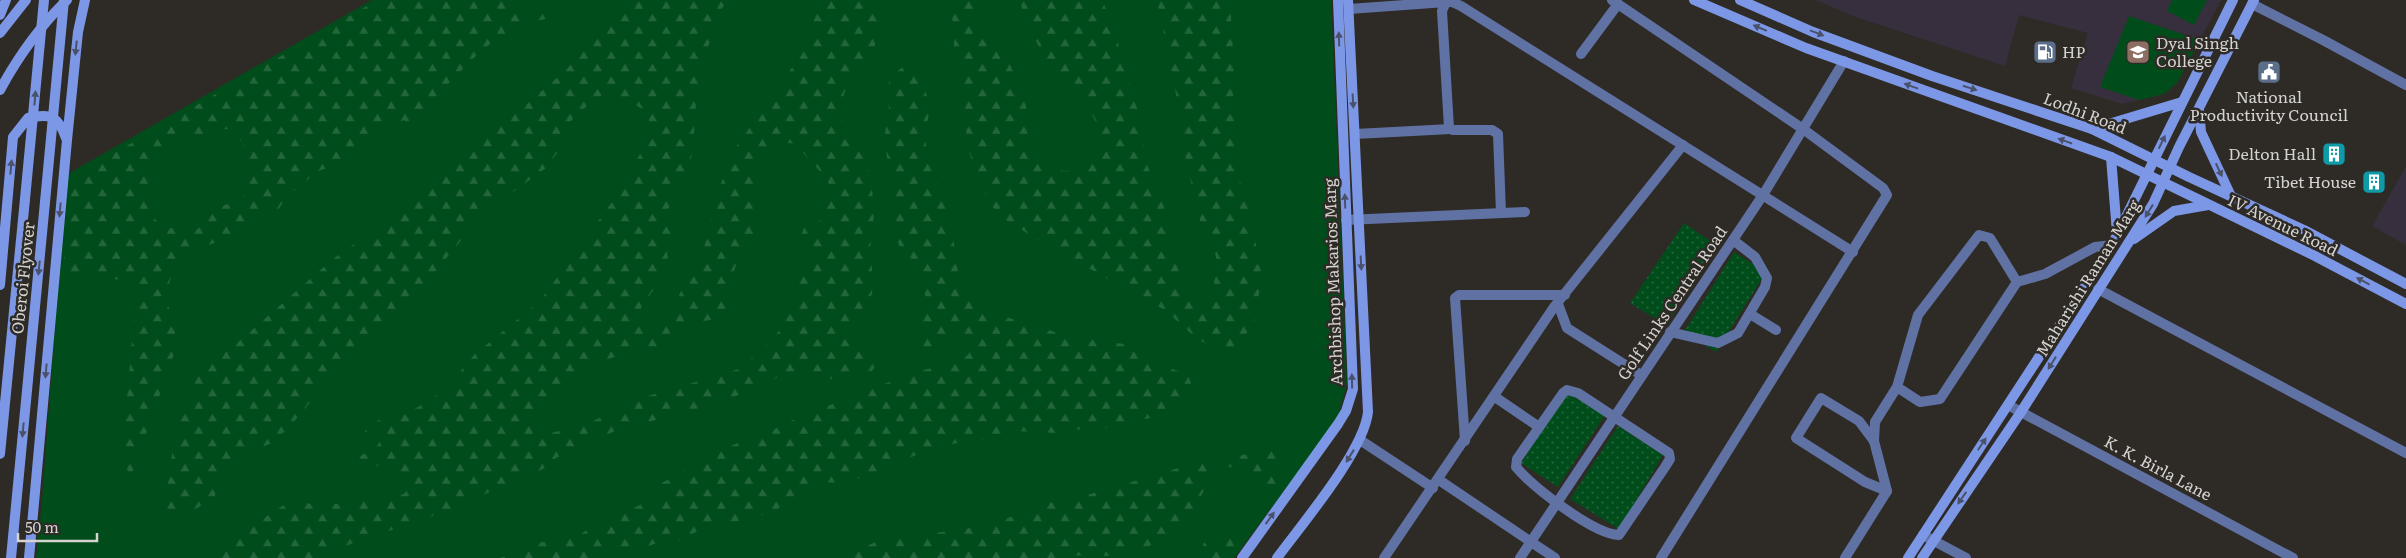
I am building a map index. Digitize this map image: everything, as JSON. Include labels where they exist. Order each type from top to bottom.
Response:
[{"type":"main road","points":[[0,15],[6,0]]},
{"type":"main road","points":[[0,33],[26,0]]},
{"type":"main road","name":"Oberoi Flyover","points":[[0,454],[44,0]]},
{"type":"main road","points":[[0,90],[20,54],[65,0]]},
{"type":"main road","name":"Oberoi Flyover","points":[[11,558],[65,0]]},
{"type":"main road","points":[[29,558],[66,140],[78,32],[85,0]]},
{"type":"main road","name":"Archbishop Makarios Marg","points":[[1242,558],[1346,411],[1352,389],[1338,0]]},
{"type":"main road","name":"Lodhi Road","points":[[1694,0],[1844,61],[2110,157],[2146,174]]},
{"type":"main road","name":"Lodhi Road","points":[[1740,0],[1813,32],[1932,76],[2092,129],[2304,230],[2406,284]]},
{"type":"main road","name":"Maharishi Raman Marg","points":[[1908,558],[2112,245],[2233,0]]},
{"type":"main road","name":"Maharishi Raman Marg","points":[[1922,558],[2021,412],[2129,242],[2164,183],[2253,2]]},
{"type":"main road","name":"Archbishop Makarios Marg","points":[[1277,558],[1346,463],[1367,426],[1368,412],[1349,4]]},
{"type":"main road","points":[[2092,129],[2182,102]]},
{"type":"main road","points":[[2199,109],[2201,132],[2231,196]]},
{"type":"main road","points":[[0,286],[14,137],[28,118],[48,115],[57,120],[66,140]]},
{"type":"main road","points":[[2110,157],[2117,234]]},
{"type":"main road","name":"IV Avenue Road","points":[[2146,174],[2315,256],[2406,304]]},
{"type":"main road","points":[[2129,242],[2174,212],[2208,205]]},
{"type":"street","points":[[1446,2],[1442,11],[1451,129]]},
{"type":"street","points":[[1349,4],[1452,2],[1461,6],[1853,252]]},
{"type":"street","points":[[1581,54],[1615,2],[1803,129],[1885,191],[1886,199],[1661,558]]},
{"type":"street","points":[[2253,2],[2406,86]]},
{"type":"street","name":"Golf Links Central Road","points":[[1520,558],[1763,195],[1844,61]]},
{"type":"street","points":[[1355,134],[1451,129],[1492,130],[1498,134],[1501,213]]},
{"type":"street","points":[[1384,558],[1564,295],[1683,145]]},
{"type":"street","points":[[1346,220],[1525,212]]},
{"type":"street","points":[[1844,558],[1887,491],[1874,441],[1875,422],[1896,387],[1918,315],[1979,235],[1990,238],[2017,282]]},
{"type":"street","points":[[1670,332],[1718,343],[1738,333],[1765,288],[1766,278],[1755,258],[1733,240]]},
{"type":"street","points":[[1896,387],[1920,402],[1940,399],[2017,282],[2045,274],[2095,248],[2112,245]]},
{"type":"street","points":[[2098,289],[2406,453]]},
{"type":"street","points":[[1465,441],[1455,298],[1459,295],[1564,295]]},
{"type":"street","points":[[1558,304],[1567,328],[1641,375]]},
{"type":"street","points":[[1750,314],[1776,330]]},
{"type":"street","points":[[1568,390],[1578,393],[1669,453],[1670,459],[1630,522],[1620,534],[1613,534],[1601,530],[1557,503],[1520,471],[1516,464],[1539,427],[1568,390]]},
{"type":"street","points":[[1495,397],[1539,427]]},
{"type":"street","points":[[1874,441],[1859,421],[1822,398],[1796,438],[1865,482],[1887,491]]},
{"type":"street","name":"K. K. Birla Lane","points":[[2008,405],[2294,558]]},
{"type":"street","points":[[1360,440],[1532,541],[1555,558]]},
{"type":"street","points":[[1923,535],[1966,558]]},
{"type":"shaded area","name":"Dyal Singh College","points":[[1816,0],[2221,0],[2177,83],[2164,94],[2122,104],[2071,88],[2088,33],[2019,15],[2005,66],[1853,16]]},
{"type":"shaded area","points":[[2406,167],[2406,245],[2372,226]]},
{"type":"green space","points":[[372,0],[1331,0],[1347,383],[1338,416],[1234,558],[36,558],[42,501],[66,175]]},
{"type":"green space","points":[[377,0],[501,0],[518,14],[553,4],[551,12],[546,19],[520,26],[498,38],[478,54],[441,91],[415,125],[411,127],[404,120],[368,137],[334,166],[318,171],[288,196],[277,211],[255,214],[224,240],[183,253],[175,263],[169,284],[168,305],[174,322],[177,345],[131,477],[122,459],[137,281],[74,276],[65,267],[64,252],[70,179]],"holes":[[[229,129],[243,143],[249,186],[242,198],[234,203],[210,208],[204,216],[207,222],[193,232],[160,226],[150,215],[153,196],[148,177],[157,154],[177,139],[195,138],[212,130]]]},
{"type":"green space","points":[[630,0],[728,0],[717,15],[697,87],[693,148],[687,179],[673,196],[666,216],[674,223],[667,251],[669,267],[641,308],[638,321],[645,328],[665,319],[678,298],[690,270],[704,248],[719,189],[732,153],[800,56],[820,4],[823,0],[879,0],[876,3],[879,18],[873,51],[865,65],[854,74],[850,81],[844,93],[841,113],[842,127],[859,140],[871,176],[874,214],[870,250],[873,278],[872,294],[852,327],[853,342],[872,352],[879,361],[872,371],[830,379],[788,373],[725,401],[615,431],[556,458],[543,469],[441,513],[345,546],[324,558],[218,558],[244,527],[261,520],[287,503],[337,504],[404,494],[410,486],[403,472],[381,466],[362,464],[358,457],[376,448],[381,439],[371,432],[365,432],[367,426],[379,420],[392,426],[396,419],[425,403],[447,387],[474,355],[540,301],[615,198],[649,138],[649,113],[622,97],[604,94],[589,104],[571,121],[563,145],[546,168],[483,214],[410,302],[333,371],[302,413],[284,432],[272,443],[259,448],[218,476],[220,486],[214,497],[188,514],[168,518],[169,476],[178,430],[193,386],[213,349],[237,343],[333,259],[413,202],[565,71]],"holes":[[[776,141],[795,144],[828,180],[830,199],[822,220],[804,228],[799,240],[810,254],[781,328],[769,343],[739,369],[638,399],[587,424],[539,436],[537,424],[544,402],[552,392],[572,376],[604,360],[675,342],[681,339],[697,323],[720,319],[728,306],[728,285],[738,261],[750,249],[759,218],[754,156]]]},
{"type":"green space","points":[[945,0],[971,0],[983,35],[997,44],[1004,52],[1023,91],[1029,140],[1034,157],[1063,171],[1085,170],[1099,144],[1099,128],[1077,85],[1058,72],[1045,59],[1029,27],[1019,0],[1102,0],[1111,20],[1131,86],[1142,127],[1146,162],[1165,210],[1170,261],[1178,265],[1180,278],[1188,291],[1205,300],[1214,283],[1217,264],[1214,246],[1202,235],[1199,213],[1187,167],[1175,88],[1157,0],[1230,0],[1237,174],[1249,205],[1262,278],[1254,321],[1240,344],[1230,352],[1212,347],[1196,338],[1165,310],[1041,242],[1003,218],[989,203],[967,147],[964,83],[954,46],[955,27]]},
{"type":"green space","points":[[2172,0],[2207,0],[2194,25],[2167,11]]},
{"type":"green space","points":[[2129,16],[2200,40],[2177,83],[2164,94],[2139,100],[2100,87]]},
{"type":"green space","points":[[907,64],[920,67],[930,109],[926,128],[926,147],[952,229],[958,273],[968,291],[982,304],[1003,316],[1071,337],[1124,344],[1172,369],[1187,374],[1191,383],[1185,406],[1166,416],[1129,421],[1099,430],[1081,429],[1056,433],[1016,431],[1003,438],[966,441],[930,449],[909,458],[903,463],[893,464],[890,468],[844,483],[820,482],[771,513],[700,530],[672,544],[658,543],[630,551],[617,546],[590,558],[499,558],[509,556],[542,542],[577,537],[592,526],[656,498],[661,483],[679,475],[695,460],[759,437],[799,417],[915,372],[958,362],[969,354],[967,342],[957,336],[918,355],[914,347],[925,308],[925,293],[918,281],[917,267],[910,257],[905,255],[899,245],[892,223],[891,180],[884,139],[889,109],[887,90],[891,76]]},
{"type":"green space","points":[[1684,223],[1716,245],[1666,325],[1630,303]]},
{"type":"green space","points":[[1734,252],[1766,272],[1716,352],[1684,332]]},
{"type":"green space","points":[[1567,393],[1605,415],[1558,487],[1521,463]]},
{"type":"green space","points":[[1618,426],[1663,455],[1619,529],[1570,499]]},
{"type":"green space","points":[[1285,448],[1282,468],[1269,499],[1243,473],[1237,469],[1222,466],[1210,481],[1190,515],[1174,534],[1152,545],[1122,555],[1079,555],[1065,558],[841,558],[886,537],[921,535],[969,528],[1034,510],[1042,504],[1077,498],[1199,462]]},
{"type":"green space","points":[[1229,538],[1233,541],[1237,551],[1232,558],[1202,558],[1205,553],[1203,544],[1207,540]]},
{"type":"place","name":"HP","points":[[2045,52]]},
{"type":"place","name":"Dyal Singh College","points":[[2138,52]]},
{"type":"place","name":"National Productivity Council","points":[[2269,72]]},
{"type":"place","name":"Delton Hall","points":[[2334,154]]},
{"type":"place","name":"Tibet House","points":[[2374,182]]}]
